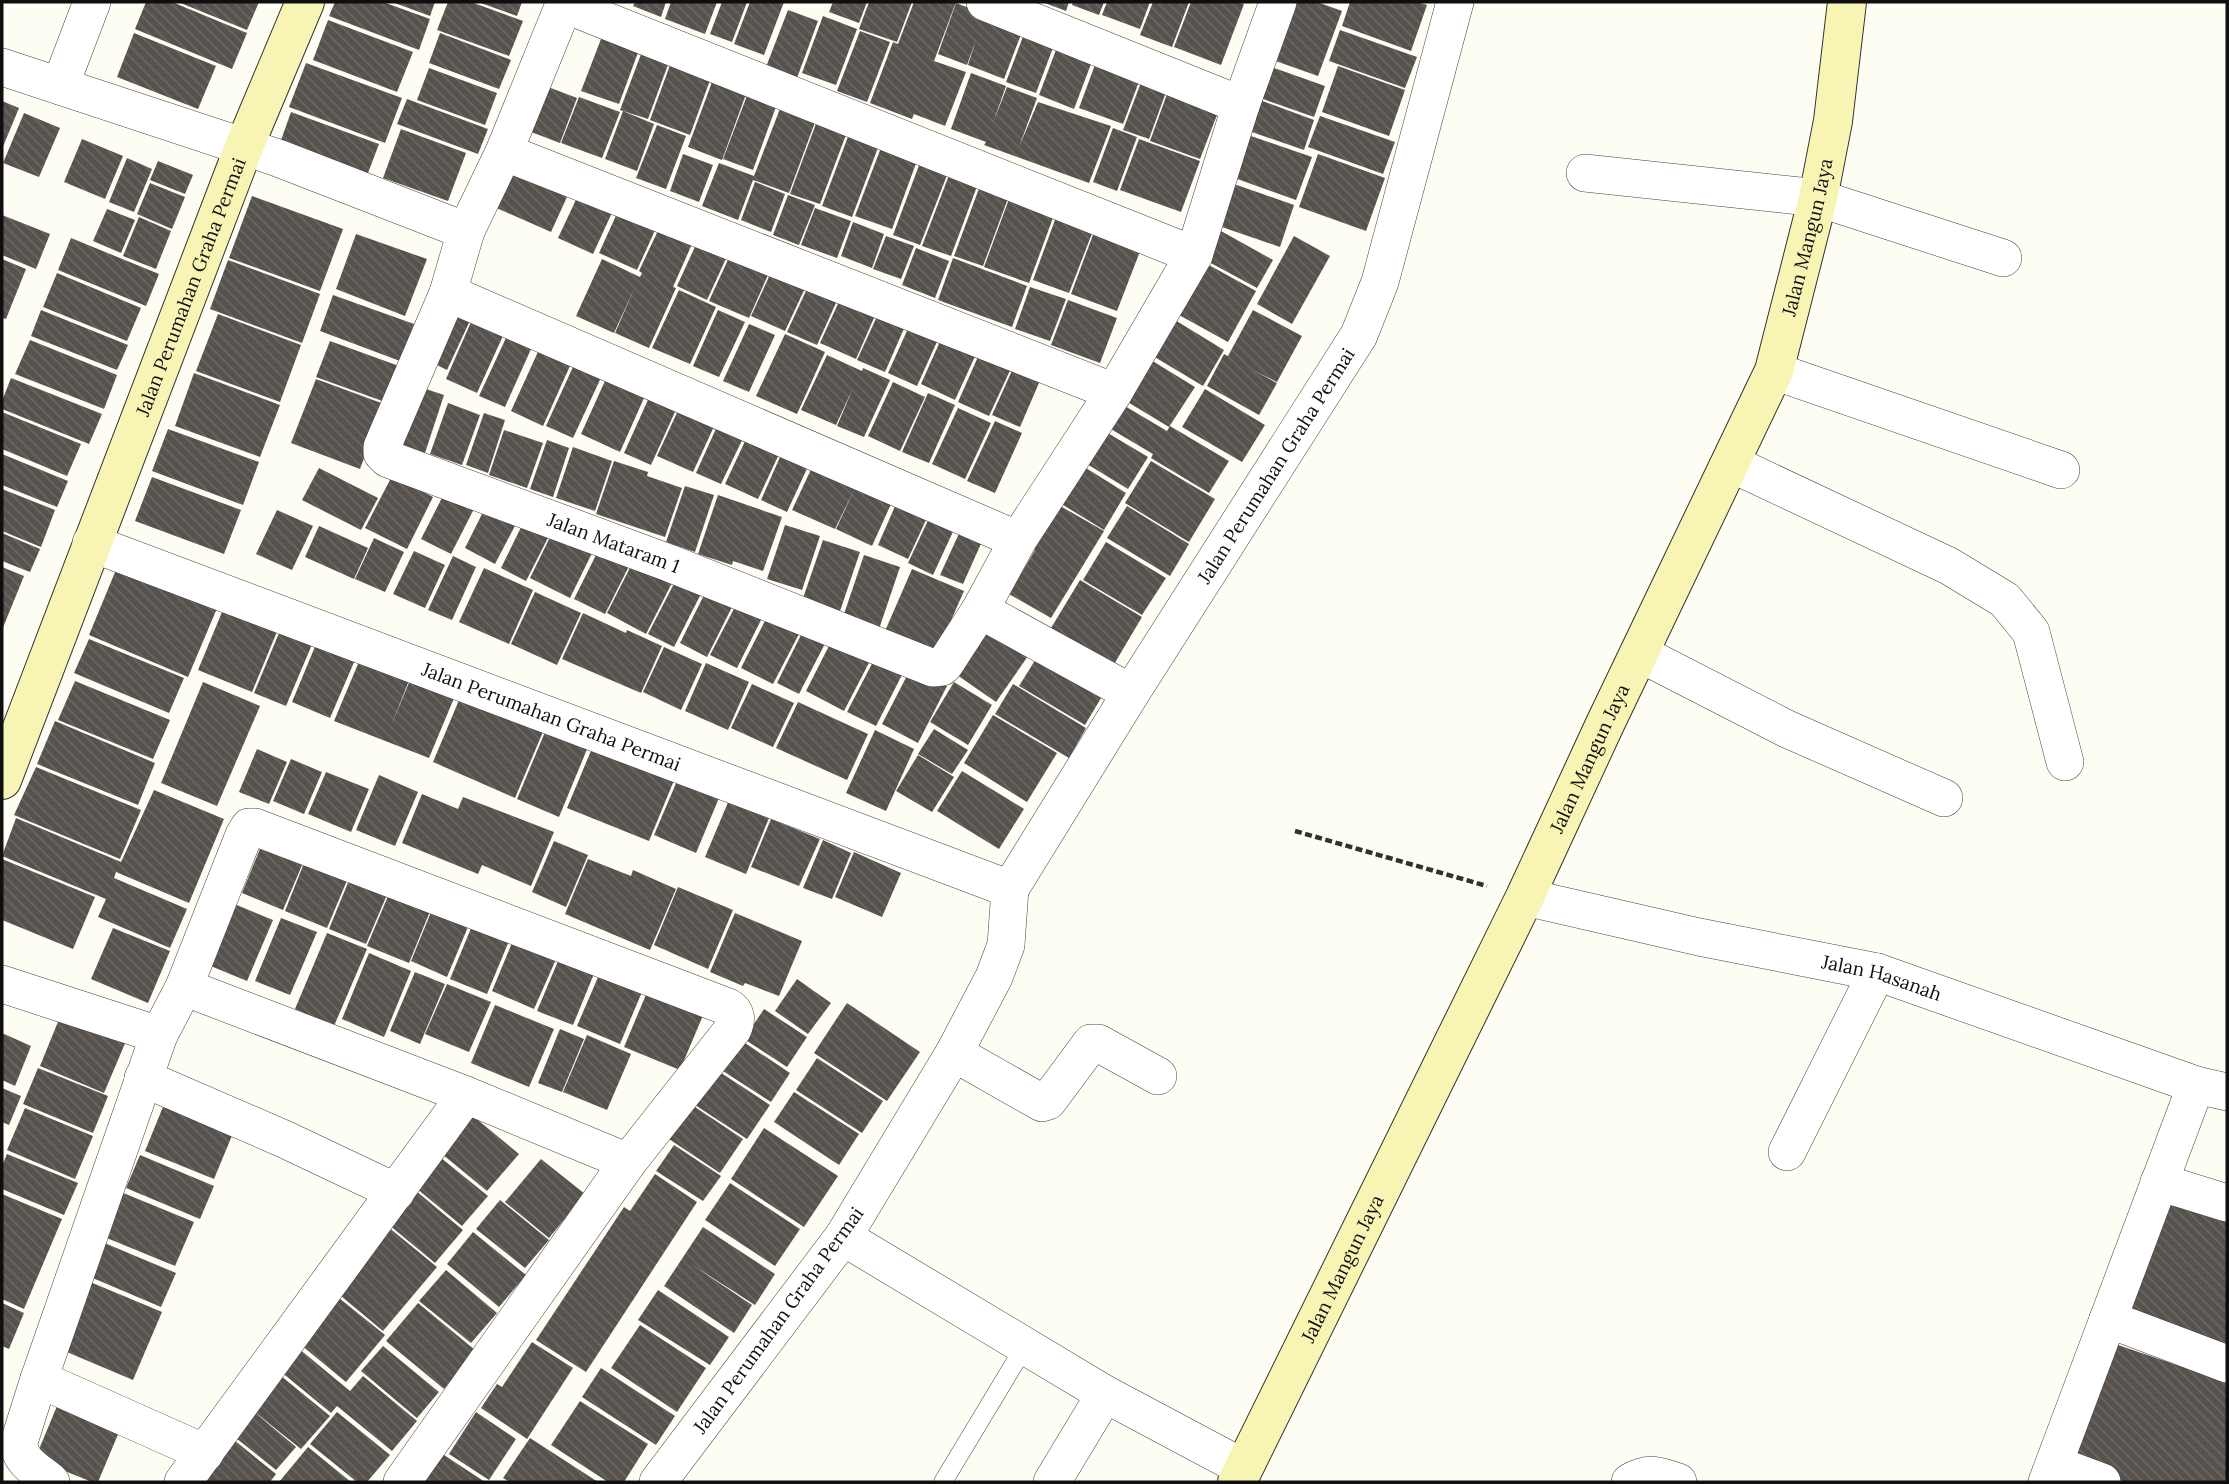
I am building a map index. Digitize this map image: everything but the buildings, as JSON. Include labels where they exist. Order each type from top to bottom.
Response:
[{"type":"street","points":[[60,86],[92,2]]},
{"type":"street","name":"Jalan Perumahan Graha Permai","points":[[2,779],[244,147],[305,2]]},
{"type":"street","points":[[985,2],[1241,105]]},
{"type":"street","name":"Jalan Mataram 1","points":[[565,3],[504,152],[467,230],[448,293],[382,447],[382,453],[388,459],[669,563],[933,668],[945,664],[981,610],[1018,540],[1114,392],[1194,255],[1241,105],[1278,2]]},
{"type":"street","name":"Jalan Perumahan Graha Permai","points":[[658,1482],[843,1237],[954,1053],[994,977],[1006,945],[1010,890],[1131,693],[1359,335],[1380,282],[1455,2]]},
{"type":"street","name":"Jalan Mangun Jaya","points":[[1241,1475],[1525,897],[1774,371],[1818,198],[1833,121],[1846,2]]},
{"type":"street","points":[[565,3],[1194,255]]},
{"type":"street","name":"Jalan Perumahan Graha Permai","points":[[2,67],[278,158],[467,230]]},
{"type":"street","points":[[504,152],[1114,392]]},
{"type":"street","points":[[1585,173],[1818,198],[2003,258]]},
{"type":"street","points":[[448,293],[1018,540]]},
{"type":"street","points":[[1774,371],[2061,470]]},
{"type":"street","points":[[1730,463],[1949,566],[2005,600],[2031,632],[2065,762]]},
{"type":"street","name":"Jalan Perumahan Graha Permai","points":[[91,543],[1010,890]]},
{"type":"street","points":[[981,610],[1131,693]]},
{"type":"street","points":[[1639,653],[1787,729],[1944,798]]},
{"type":"street","points":[[51,1482],[24,1460],[19,1447],[39,1379],[159,1035],[184,987],[244,835],[249,827],[255,827],[732,1009],[736,1018],[733,1029],[628,1162],[402,1482]]},
{"type":"street","name":"Jalan Hasanah","points":[[1525,897],[1699,937],[1877,972],[2212,1088]]},
{"type":"street","points":[[1787,1152],[1877,972]]},
{"type":"street","points":[[2,984],[159,1035]]},
{"type":"street","points":[[184,987],[466,1095],[628,1162]]},
{"type":"street","points":[[954,1053],[1042,1103],[1048,1101],[1091,1043],[1098,1043],[1157,1076]]},
{"type":"street","points":[[144,1078],[285,1139],[396,1192]]},
{"type":"street","points":[[2102,1482],[2050,1473],[2159,1182],[2212,1088]]},
{"type":"street","points":[[183,1482],[466,1095]]},
{"type":"street","points":[[2159,1182],[2227,1203]]},
{"type":"street","points":[[843,1237],[1241,1475]]},
{"type":"street","points":[[2108,1320],[2227,1364]]},
{"type":"street","points":[[39,1379],[205,1453]]},
{"type":"street","points":[[1052,1482],[1105,1394]]},
{"type":"lane","points":[[943,1482],[1025,1346]]},
{"type":"path","points":[[1294,831],[1525,897]]}]
